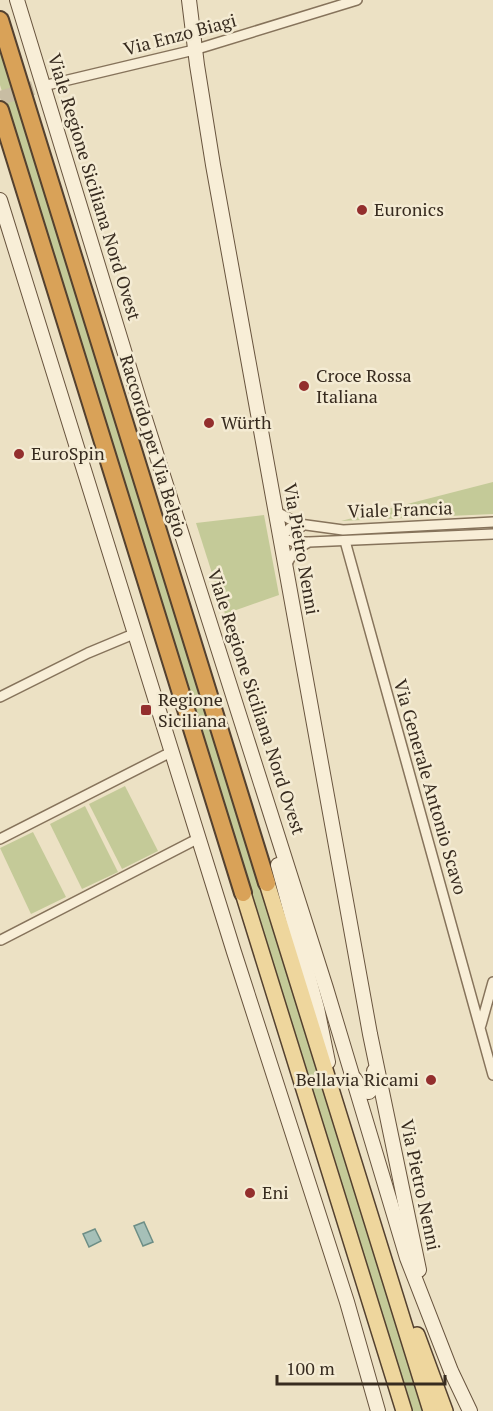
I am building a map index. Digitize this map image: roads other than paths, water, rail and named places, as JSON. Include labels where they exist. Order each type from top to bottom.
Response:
[{"type":"highway","name":"Raccordo per Via Belgio","points":[[0,20],[267,883]]},
{"type":"highway","points":[[0,110],[243,893]]},
{"type":"main road","points":[[267,883],[431,1411]]},
{"type":"main road","points":[[243,893],[404,1411]]},
{"type":"main road","points":[[367,1206],[445,1411]]},
{"type":"main road","points":[[342,1214],[393,1411]]},
{"type":"street","name":"Viale Regione Siciliana Nord Ovest","points":[[17,0],[38,87],[272,817],[407,1258],[451,1371],[470,1411]]},
{"type":"street","name":"Via Pietro Nenni","points":[[189,0],[194,50],[374,1054],[431,1322]]},
{"type":"street","name":"Via Enzo Biagi","points":[[38,87],[194,50],[357,0]]},
{"type":"street","points":[[0,200],[199,838],[347,1302],[378,1411]]},
{"type":"street","name":"Viale Francia","points":[[276,511],[290,521],[308,526],[355,530],[493,522]]},
{"type":"street","name":"Viale Francia","points":[[280,538],[290,528],[308,526]]},
{"type":"street","name":"Viale Francia","points":[[280,538],[295,542],[309,542],[493,534]]},
{"type":"street","name":"Via Generale Antonio Scavo","points":[[345,541],[493,1075]]},
{"type":"street","points":[[286,568],[299,546],[309,542]]},
{"type":"street","points":[[0,697],[88,653],[136,633]]},
{"type":"street","points":[[0,839],[173,751]]},
{"type":"street","points":[[272,817],[277,861],[322,1025],[340,1122]]},
{"type":"street","points":[[1,939],[199,838]]},
{"type":"street","points":[[480,1027],[493,982]]},
{"type":"street","name":"Via Pietro Nenni","points":[[350,1067],[360,1089],[363,1092],[369,1092],[375,1083],[374,1054]]},
{"type":"street","points":[[451,1371],[465,1411]]},
{"type":"water","points":[[144,1222],[153,1242],[143,1246],[134,1226]]},
{"type":"water","points":[[95,1229],[101,1241],[89,1247],[83,1234]]},
{"type":"tunnel","points":[[0,98],[33,88]]},
{"type":"place","name":"Euronics","points":[[362,210]]},
{"type":"place","name":"Croce Rossa Italiana","points":[[304,386]]},
{"type":"place","name":"Würth","points":[[209,423]]},
{"type":"place","name":"EuroSpin","points":[[19,454]]},
{"type":"place","name":"Regione Siciliana","points":[[146,710]]},
{"type":"place","name":"Bellavia Ricami","points":[[431,1080]]},
{"type":"place","name":"Eni","points":[[250,1193]]}]
